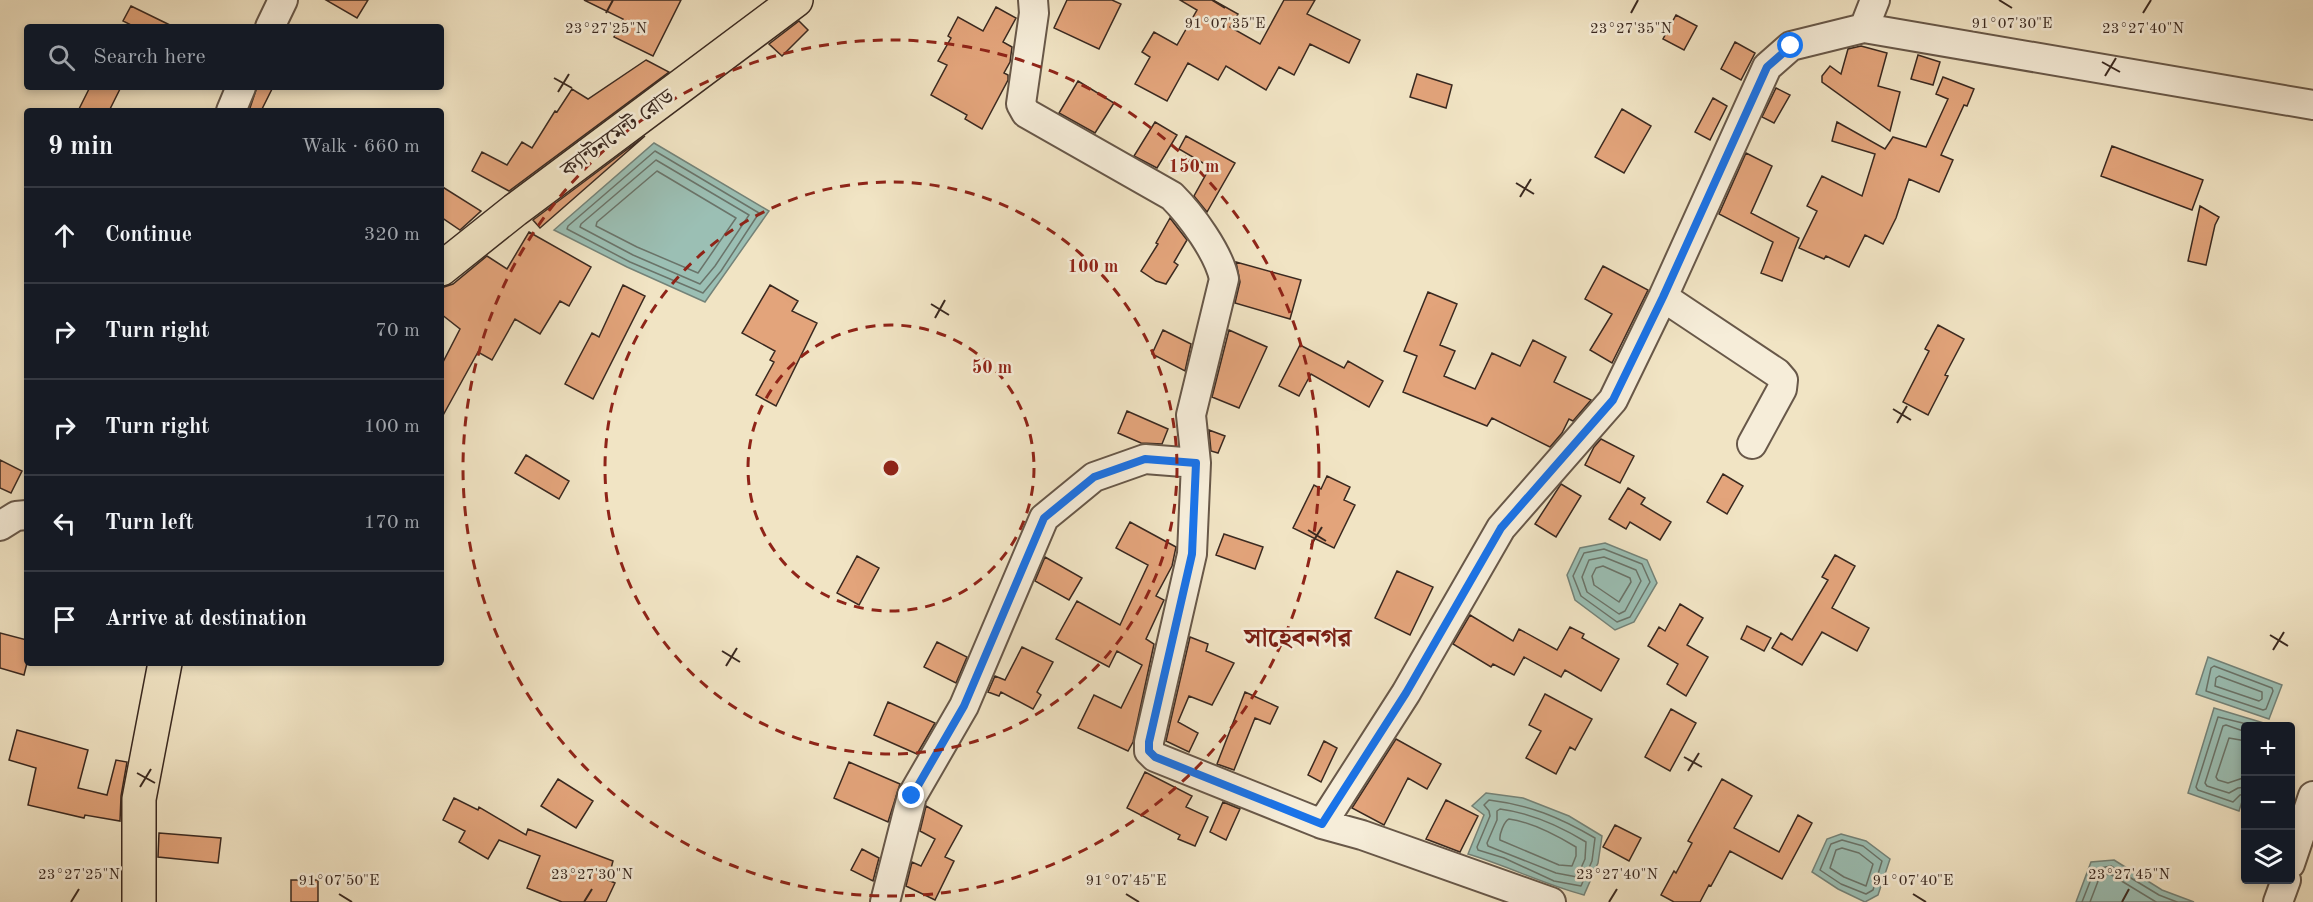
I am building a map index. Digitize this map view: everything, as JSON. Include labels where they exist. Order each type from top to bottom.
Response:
[{"type":"main road","name":"ক্যান্টনমেন্ট রোড","points":[[444,267],[515,210],[796,0]]},
{"type":"main road","points":[[139,902],[139,799],[164,666]]},
{"type":"street","points":[[271,24],[283,0]]},
{"type":"street","points":[[1033,0],[1034,13],[1021,104],[1026,113],[1172,196],[1186,209],[1221,266],[1224,279],[1191,416],[1196,463],[1192,554],[1149,742],[1149,751],[1155,757],[1322,824],[1362,835],[1551,902]]},
{"type":"street","points":[[1864,28],[1875,0]]},
{"type":"street","points":[[1322,824],[1406,693],[1501,528],[1613,400],[1663,297],[1767,67],[1791,46],[1864,28],[2313,105]]},
{"type":"street","points":[[232,108],[240,90]]},
{"type":"street","points":[[1663,297],[1777,373],[1784,380],[1782,389],[1752,444]]},
{"type":"street","points":[[885,902],[912,796],[964,706],[1044,518],[1094,477],[1135,462],[1145,459],[1196,463]]},
{"type":"street","points":[[0,526],[16,516],[24,515]]},
{"type":"street","points":[[2295,849],[2313,796]]},
{"type":"street","points":[[2278,902],[2284,884]]},
{"type":"water","points":[[654,143],[769,211],[705,302],[627,267],[554,230]]},
{"type":"water","points":[[1605,543],[1647,560],[1657,583],[1634,622],[1615,630],[1575,600],[1567,575],[1580,548]]},
{"type":"water","points":[[2208,657],[2282,685],[2269,719],[2196,694]]},
{"type":"water","points":[[2214,708],[2260,722],[2241,722],[2241,805],[2239,811],[2188,793]]},
{"type":"water","points":[[1486,793],[1523,798],[1569,816],[1602,836],[1598,863],[1584,895],[1468,854],[1484,815],[1472,806]]},
{"type":"water","points":[[1841,834],[1866,841],[1890,859],[1878,895],[1865,902],[1838,889],[1812,872],[1827,839]]},
{"type":"water","points":[[2114,860],[2162,890],[2194,902],[2076,902],[2091,862]]},
{"type":"building","points":[[326,0],[368,0],[357,18]]},
{"type":"building","points":[[584,0],[681,0],[653,56],[614,37],[623,19]]},
{"type":"building","points":[[1067,0],[1112,0],[1121,4],[1099,49],[1054,28]]},
{"type":"building","points":[[1180,0],[1213,0],[1238,14],[1230,27],[1260,44],[1284,0],[1315,0],[1307,14],[1360,40],[1349,63],[1310,44],[1294,75],[1279,67],[1266,90],[1226,66],[1218,80],[1188,63],[1167,101],[1135,84],[1150,57],[1142,52],[1154,32],[1177,45],[1197,10]]},
{"type":"building","points":[[131,6],[168,24],[129,24],[123,21]]},
{"type":"building","points":[[996,7],[1016,18],[1003,42],[1012,47],[1010,62],[1004,73],[1008,75],[1008,80],[982,129],[965,119],[967,115],[931,95],[947,65],[938,61],[951,38],[948,36],[958,17],[983,31]]},
{"type":"building","points":[[1676,15],[1697,26],[1684,50],[1663,39]]},
{"type":"building","points":[[799,21],[808,30],[782,56],[769,44]]},
{"type":"building","points":[[1735,42],[1755,53],[1741,80],[1721,69]]},
{"type":"building","points":[[1861,46],[1887,53],[1878,86],[1900,92],[1890,131],[1822,82],[1822,76],[1830,66],[1841,74],[1848,49]]},
{"type":"building","points":[[1918,55],[1940,62],[1933,85],[1911,79]]},
{"type":"building","points":[[646,60],[669,72],[509,191],[472,171],[482,152],[507,165],[522,142],[532,148],[572,89],[588,99]]},
{"type":"building","points":[[1417,74],[1452,85],[1446,108],[1410,97]]},
{"type":"building","points":[[1943,77],[1974,89],[1941,155],[1953,160],[1939,192],[1909,179],[1896,218],[1883,244],[1865,235],[1849,267],[1826,256],[1824,259],[1799,248],[1817,211],[1807,206],[1822,176],[1862,196],[1875,154],[1832,141],[1837,122],[1885,149],[1893,137],[1926,147],[1948,99],[1936,94]]},
{"type":"building","points":[[1078,81],[1114,103],[1095,133],[1059,113]]},
{"type":"building","points":[[1776,88],[1790,95],[1774,123],[1762,117]]},
{"type":"building","points":[[88,90],[120,90],[110,108],[80,108]]},
{"type":"building","points":[[256,90],[272,90],[262,108],[250,108]]},
{"type":"building","points":[[1713,98],[1727,106],[1710,140],[1695,132]]},
{"type":"building","points":[[1622,109],[1651,126],[1624,173],[1595,157]]},
{"type":"building","points":[[1155,122],[1177,135],[1157,168],[1134,156]]},
{"type":"building","points":[[645,136],[540,228],[533,220]]},
{"type":"building","points":[[1186,136],[1235,163],[1207,212],[1194,196],[1210,167],[1179,149]]},
{"type":"building","points":[[2112,146],[2203,180],[2192,210],[2101,176]]},
{"type":"building","points":[[1746,153],[1772,166],[1751,213],[1799,238],[1782,281],[1761,273],[1773,242],[1719,214]]},
{"type":"building","points":[[444,188],[481,211],[460,230],[444,219]]},
{"type":"building","points":[[2200,206],[2219,217],[2206,265],[2188,261]]},
{"type":"building","points":[[1170,218],[1187,240],[1174,262],[1178,265],[1166,284],[1156,281],[1141,271],[1158,244],[1156,243]]},
{"type":"building","points":[[529,232],[591,267],[569,306],[560,301],[540,334],[515,319],[492,360],[478,352],[444,414],[444,360],[460,329],[444,316],[444,287],[453,284],[487,256],[507,269]]},
{"type":"building","points":[[1236,262],[1301,280],[1290,319],[1235,303],[1240,282]]},
{"type":"building","points":[[1603,266],[1648,290],[1612,363],[1590,350],[1612,314],[1585,299]]},
{"type":"building","points":[[623,285],[645,296],[593,399],[565,384],[592,333],[599,337]]},
{"type":"building","points":[[770,285],[798,301],[792,311],[817,323],[776,406],[756,395],[774,362],[770,360],[775,351],[742,333]]},
{"type":"building","points":[[1428,292],[1457,304],[1440,345],[1455,351],[1444,376],[1475,389],[1492,353],[1520,366],[1533,340],[1566,357],[1554,382],[1591,400],[1573,421],[1569,419],[1562,433],[1550,447],[1492,418],[1487,426],[1403,392],[1417,356],[1404,351]]},
{"type":"building","points":[[1938,325],[1964,339],[1928,415],[1903,402],[1929,351],[1925,349]]},
{"type":"building","points":[[1163,330],[1191,344],[1185,371],[1152,354]]},
{"type":"building","points":[[1229,330],[1267,347],[1239,408],[1212,397]]},
{"type":"building","points":[[1300,345],[1344,368],[1348,361],[1383,381],[1369,407],[1311,374],[1299,396],[1279,386]]},
{"type":"building","points":[[1127,411],[1168,429],[1162,444],[1141,443],[1118,433]]},
{"type":"building","points":[[1209,430],[1225,436],[1218,453],[1211,451]]},
{"type":"building","points":[[1601,439],[1634,456],[1620,483],[1585,465]]},
{"type":"building","points":[[526,455],[569,481],[559,499],[515,473]]},
{"type":"building","points":[[0,460],[22,471],[11,493],[0,488]]},
{"type":"building","points":[[1723,474],[1743,486],[1727,514],[1707,502]]},
{"type":"building","points":[[1327,476],[1350,487],[1344,500],[1355,505],[1334,548],[1293,528],[1314,485],[1321,489]]},
{"type":"building","points":[[1561,484],[1581,496],[1556,537],[1535,524]]},
{"type":"building","points":[[1628,488],[1645,498],[1641,504],[1671,522],[1660,540],[1630,522],[1626,529],[1609,519]]},
{"type":"building","points":[[1130,522],[1176,547],[1172,566],[1156,596],[1164,600],[1146,639],[1154,644],[1133,742],[1128,751],[1078,728],[1094,695],[1121,708],[1142,665],[1117,651],[1109,667],[1056,639],[1077,601],[1120,625],[1148,565],[1116,548]]},
{"type":"building","points":[[1224,534],[1263,547],[1255,569],[1216,555]]},
{"type":"building","points":[[1835,555],[1855,566],[1832,608],[1869,628],[1857,651],[1822,632],[1802,665],[1772,648],[1781,633],[1792,640],[1828,580],[1822,577]]},
{"type":"building","points":[[857,556],[879,568],[859,605],[837,593]]},
{"type":"building","points":[[1045,557],[1082,578],[1069,600],[1035,581]]},
{"type":"building","points":[[1397,571],[1433,587],[1410,635],[1375,618]]},
{"type":"building","points":[[1680,604],[1703,618],[1687,645],[1708,657],[1686,696],[1667,684],[1678,664],[1648,646],[1659,627],[1665,631]]},
{"type":"building","points":[[1470,615],[1513,641],[1519,629],[1557,650],[1570,627],[1584,634],[1582,638],[1619,659],[1601,691],[1565,670],[1561,677],[1524,657],[1514,675],[1493,664],[1491,667],[1453,644]]},
{"type":"building","points":[[1747,626],[1771,638],[1764,651],[1741,639]]},
{"type":"building","points":[[0,633],[24,639],[24,666],[26,666],[24,675],[0,668]]},
{"type":"building","points":[[1190,637],[1208,644],[1206,651],[1234,663],[1212,705],[1189,696],[1178,722],[1198,733],[1189,752],[1166,741]]},
{"type":"building","points":[[937,642],[967,657],[956,683],[924,667]]},
{"type":"building","points":[[1022,647],[1053,662],[1037,692],[1041,695],[1033,709],[1001,692],[999,696],[988,692],[995,676],[1005,680]]},
{"type":"building","points":[[1245,692],[1278,707],[1270,724],[1255,718],[1234,770],[1217,764]]},
{"type":"building","points":[[1545,694],[1592,719],[1575,750],[1570,747],[1556,774],[1526,758],[1541,731],[1529,725]]},
{"type":"building","points":[[888,702],[935,723],[917,754],[874,735]]},
{"type":"building","points":[[1671,709],[1696,723],[1670,771],[1645,757]]},
{"type":"building","points":[[17,730],[88,750],[78,788],[107,795],[116,760],[127,762],[121,796],[120,821],[85,815],[84,818],[28,805],[36,768],[9,760]]},
{"type":"building","points":[[1396,739],[1441,764],[1427,789],[1408,778],[1384,825],[1352,808]]},
{"type":"building","points":[[1324,741],[1337,748],[1321,782],[1308,775]]},
{"type":"building","points":[[849,762],[900,784],[888,822],[834,798]]},
{"type":"building","points":[[1145,772],[1192,796],[1186,807],[1208,817],[1195,846],[1178,839],[1180,835],[1127,808]]},
{"type":"building","points":[[558,779],[593,801],[576,828],[541,806]]},
{"type":"building","points":[[1722,779],[1752,796],[1734,828],[1779,852],[1798,815],[1812,823],[1782,879],[1730,851],[1700,902],[1674,902],[1661,895],[1692,843],[1688,841]]},
{"type":"building","points":[[454,798],[478,810],[479,807],[526,835],[528,829],[613,861],[608,880],[615,883],[606,902],[562,902],[527,888],[540,856],[499,840],[488,859],[459,842],[465,831],[443,820]]},
{"type":"building","points":[[1446,800],[1478,816],[1460,852],[1426,839]]},
{"type":"building","points":[[1223,802],[1240,809],[1226,840],[1210,832]]},
{"type":"building","points":[[926,806],[962,826],[945,857],[954,861],[935,900],[906,886],[912,862],[921,866],[935,839],[920,831]]},
{"type":"building","points":[[1615,825],[1641,838],[1629,861],[1603,847]]},
{"type":"building","points":[[159,833],[221,838],[218,863],[158,857]]},
{"type":"building","points":[[862,849],[879,858],[873,881],[851,870]]},
{"type":"building","points":[[291,880],[318,880],[318,902],[291,902]]},
{"type":"district","name":"সাহেবনগর","points":[[1298,639]]},
{"type":"route","points":[[912,796],[964,706],[1044,518],[1094,477],[1145,459],[1196,463],[1192,554],[1149,742],[1149,751],[1155,757],[1322,824],[1406,693],[1501,528],[1613,400],[1663,297],[1767,67],[1791,46]]}]
